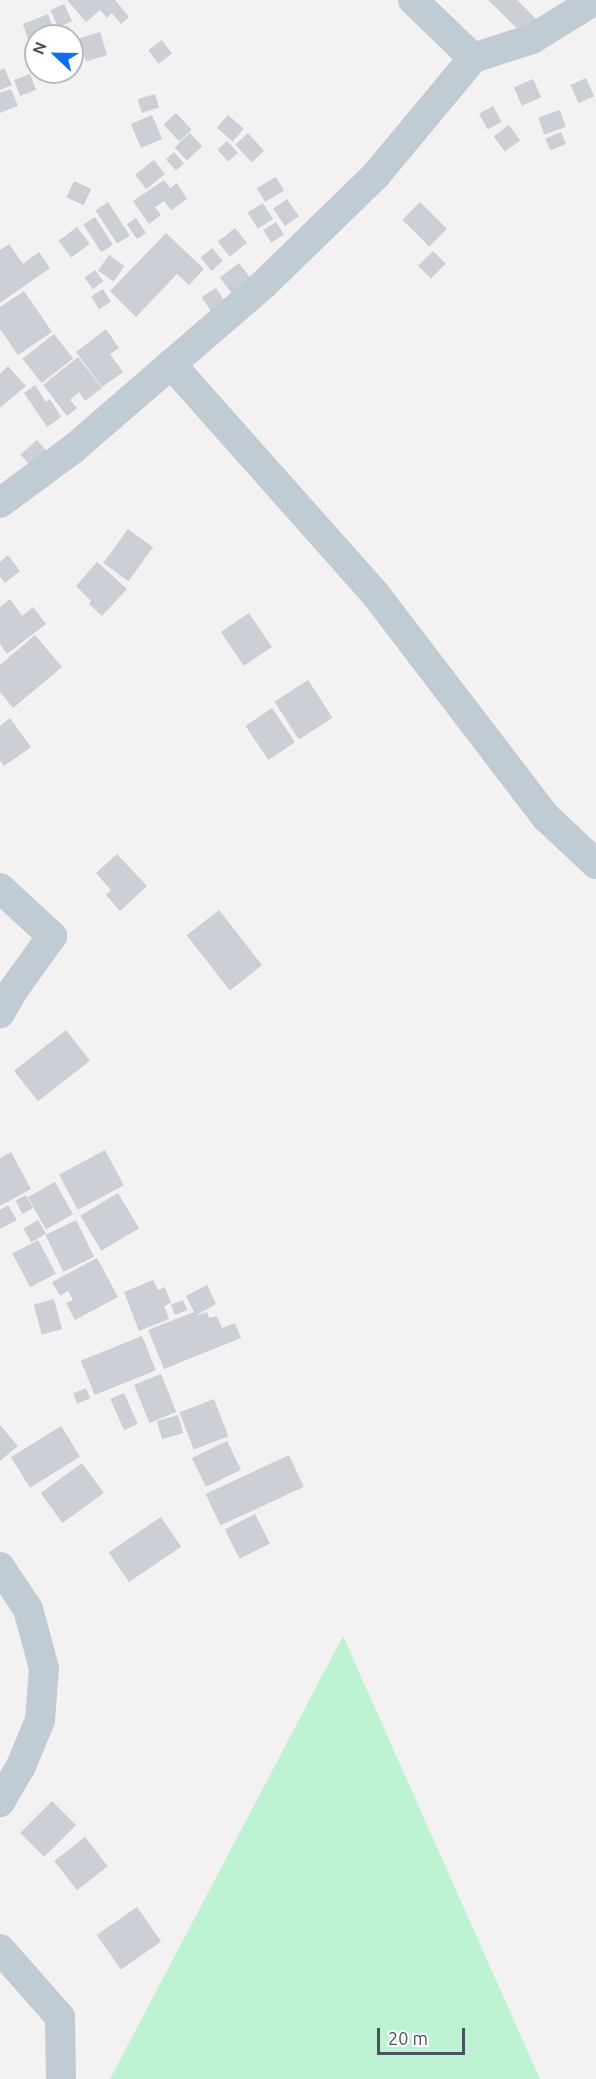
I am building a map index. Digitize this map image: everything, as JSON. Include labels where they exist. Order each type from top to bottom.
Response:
[{"type":"street","points":[[413,0],[473,58]]},
{"type":"street","points":[[0,503],[73,449],[264,284],[376,175],[473,58],[532,39],[595,0]]},
{"type":"street","points":[[171,364],[376,596],[546,817],[596,864]]},
{"type":"street","points":[[0,888],[52,936],[14,989],[0,1013]]},
{"type":"street","points":[[0,1567],[28,1609],[44,1668],[40,1720],[21,1766],[0,1802]]},
{"type":"street","points":[[0,1950],[60,2017],[62,2079]]},
{"type":"green space","points":[[343,1636],[540,2079],[110,2079]]},
{"type":"building","points":[[67,0],[115,0],[129,17],[121,24],[112,13],[107,18],[100,10],[86,22]]},
{"type":"building","points":[[488,0],[517,0],[536,19],[522,33]]},
{"type":"building","points":[[64,4],[72,21],[57,24],[50,10]]},
{"type":"building","points":[[48,14],[52,24],[24,24],[24,27],[23,24]]},
{"type":"building","points":[[100,32],[107,55],[86,61],[84,37]]},
{"type":"building","points":[[162,40],[172,54],[158,64],[148,50]]},
{"type":"building","points":[[4,68],[12,85],[0,90],[0,70]]},
{"type":"building","points":[[24,76],[24,84],[34,84],[36,90],[20,96],[14,80]]},
{"type":"building","points":[[586,78],[594,96],[579,103],[570,85]]},
{"type":"building","points":[[533,79],[541,97],[522,106],[514,88]]},
{"type":"building","points":[[11,89],[18,106],[0,113],[0,93]]},
{"type":"building","points":[[155,94],[159,107],[142,113],[138,99]]},
{"type":"building","points":[[493,106],[502,122],[488,130],[479,114]]},
{"type":"building","points":[[560,110],[566,127],[544,135],[538,117]]},
{"type":"building","points":[[176,113],[192,130],[179,141],[164,125]]},
{"type":"building","points":[[152,115],[162,139],[141,148],[131,124]]},
{"type":"building","points":[[228,115],[244,129],[233,142],[217,128]]},
{"type":"building","points":[[509,125],[520,140],[505,152],[494,136]]},
{"type":"building","points":[[561,132],[566,144],[550,151],[545,139]]},
{"type":"building","points":[[190,133],[202,146],[187,160],[175,147]]},
{"type":"building","points":[[248,133],[264,151],[251,162],[235,144]]},
{"type":"building","points":[[227,141],[238,153],[228,162],[217,150]]},
{"type":"building","points":[[174,152],[184,163],[176,171],[166,159]]},
{"type":"building","points":[[154,160],[165,174],[146,189],[135,175]]},
{"type":"building","points":[[276,177],[284,191],[265,202],[257,188]]},
{"type":"building","points":[[164,180],[170,188],[177,183],[187,199],[171,210],[164,201],[155,207],[161,215],[149,224],[133,201]]},
{"type":"building","points":[[74,181],[91,189],[84,205],[66,197]]},
{"type":"building","points":[[287,199],[299,216],[285,226],[273,209]]},
{"type":"building","points":[[108,202],[130,236],[117,244],[95,210]]},
{"type":"building","points":[[420,202],[447,229],[429,247],[402,220]]},
{"type":"building","points":[[263,203],[273,219],[258,229],[248,213]]},
{"type":"building","points":[[95,217],[113,245],[101,252],[83,225]]},
{"type":"building","points":[[136,218],[146,233],[137,239],[127,224]]},
{"type":"building","points":[[276,222],[284,235],[271,243],[263,230]]},
{"type":"building","points":[[77,227],[90,244],[71,258],[59,241]]},
{"type":"building","points":[[235,228],[247,243],[230,257],[218,242]]},
{"type":"building","points":[[166,233],[204,269],[189,285],[177,274],[136,317],[110,291]]},
{"type":"building","points":[[9,244],[23,264],[39,252],[50,268],[0,303],[0,250]]},
{"type":"building","points":[[212,248],[223,261],[211,271],[201,258]]},
{"type":"building","points":[[433,251],[446,264],[431,279],[418,266]]},
{"type":"building","points":[[109,255],[125,266],[114,281],[98,271]]},
{"type":"building","points":[[239,263],[252,280],[232,294],[220,277]]},
{"type":"building","points":[[95,270],[103,281],[93,289],[84,278]]},
{"type":"building","points":[[216,288],[225,302],[211,312],[202,297]]},
{"type":"building","points":[[103,289],[111,302],[99,309],[91,296]]},
{"type":"building","points":[[24,291],[52,332],[18,355],[0,329],[0,307]]},
{"type":"building","points":[[106,329],[119,348],[110,354],[123,372],[102,387],[76,352]]},
{"type":"building","points":[[54,334],[73,358],[42,383],[22,359]]},
{"type":"building","points":[[78,357],[102,388],[85,401],[79,392],[70,400],[77,408],[67,416],[43,385]]},
{"type":"building","points":[[8,366],[26,386],[0,408],[0,374]]},
{"type":"building","points":[[35,385],[46,402],[50,399],[61,417],[47,427],[24,393]]},
{"type":"building","points":[[37,440],[51,456],[34,470],[20,454]]},
{"type":"building","points":[[128,529],[153,547],[128,581],[103,563]]},
{"type":"building","points":[[8,555],[20,571],[5,583],[0,577],[0,562]]},
{"type":"building","points":[[97,562],[127,589],[102,616],[89,604],[91,601],[76,586]]},
{"type":"building","points":[[10,599],[22,616],[33,607],[46,624],[7,654],[0,644],[0,607]]},
{"type":"building","points":[[249,613],[272,647],[244,666],[221,632]]},
{"type":"building","points":[[35,635],[62,667],[13,708],[0,692],[0,665]]},
{"type":"building","points":[[308,680],[333,718],[299,740],[274,702]]},
{"type":"building","points":[[272,708],[295,742],[268,760],[245,726]]},
{"type":"building","points":[[10,718],[31,747],[4,766],[0,761],[0,726]]},
{"type":"building","points":[[117,854],[147,886],[120,911],[106,895],[111,890],[96,873]]},
{"type":"building","points":[[219,910],[262,965],[230,990],[187,935]]},
{"type":"building","points":[[66,1030],[90,1061],[38,1101],[14,1071]]},
{"type":"building","points":[[105,1150],[124,1185],[78,1210],[59,1174]]},
{"type":"building","points":[[11,1152],[31,1189],[0,1206],[0,1158]]},
{"type":"building","points":[[55,1182],[73,1214],[46,1229],[28,1197]]},
{"type":"building","points":[[118,1193],[139,1228],[101,1251],[80,1216]]},
{"type":"building","points":[[26,1195],[33,1208],[22,1214],[15,1201]]},
{"type":"building","points":[[8,1205],[17,1220],[0,1229],[0,1210]]},
{"type":"building","points":[[38,1220],[46,1234],[31,1242],[23,1228]]},
{"type":"building","points":[[76,1220],[94,1257],[63,1272],[45,1235]]},
{"type":"building","points":[[38,1240],[56,1274],[30,1287],[12,1254]]},
{"type":"building","points":[[97,1258],[118,1297],[75,1320],[66,1303],[73,1300],[68,1291],[60,1296],[52,1282]]},
{"type":"building","points":[[153,1280],[158,1290],[165,1287],[171,1303],[164,1306],[169,1319],[139,1331],[124,1292]]},
{"type":"building","points":[[207,1285],[216,1304],[195,1316],[207,1312],[209,1318],[217,1316],[222,1328],[235,1323],[241,1338],[164,1369],[148,1330],[194,1312],[186,1296]]},
{"type":"building","points":[[54,1299],[62,1329],[42,1334],[34,1304]]},
{"type":"building","points":[[183,1300],[187,1310],[175,1315],[171,1305]]},
{"type":"building","points":[[142,1336],[156,1370],[95,1395],[81,1361]]},
{"type":"building","points":[[161,1374],[176,1412],[149,1423],[134,1385]]},
{"type":"building","points":[[86,1388],[90,1398],[77,1403],[73,1393]]},
{"type":"building","points":[[124,1393],[138,1424],[124,1430],[110,1399]]},
{"type":"building","points":[[214,1399],[228,1436],[194,1450],[179,1412]]},
{"type":"building","points":[[178,1415],[183,1433],[162,1439],[157,1421]]},
{"type":"building","points":[[0,1425],[18,1446],[0,1461]]},
{"type":"building","points":[[61,1426],[80,1457],[30,1488],[11,1457]]},
{"type":"building","points":[[227,1441],[241,1470],[206,1487],[192,1458]]},
{"type":"building","points":[[289,1455],[304,1487],[220,1526],[206,1494]]},
{"type":"building","points":[[82,1463],[104,1493],[62,1523],[41,1493]]},
{"type":"building","points":[[255,1514],[270,1543],[240,1559],[225,1529]]},
{"type":"building","points":[[161,1517],[181,1547],[129,1582],[109,1552]]},
{"type":"building","points":[[52,1801],[76,1825],[44,1857],[20,1833]]},
{"type":"building","points":[[85,1837],[108,1866],[77,1890],[54,1861]]},
{"type":"building","points":[[137,1907],[161,1941],[121,1970],[97,1935]]}]
